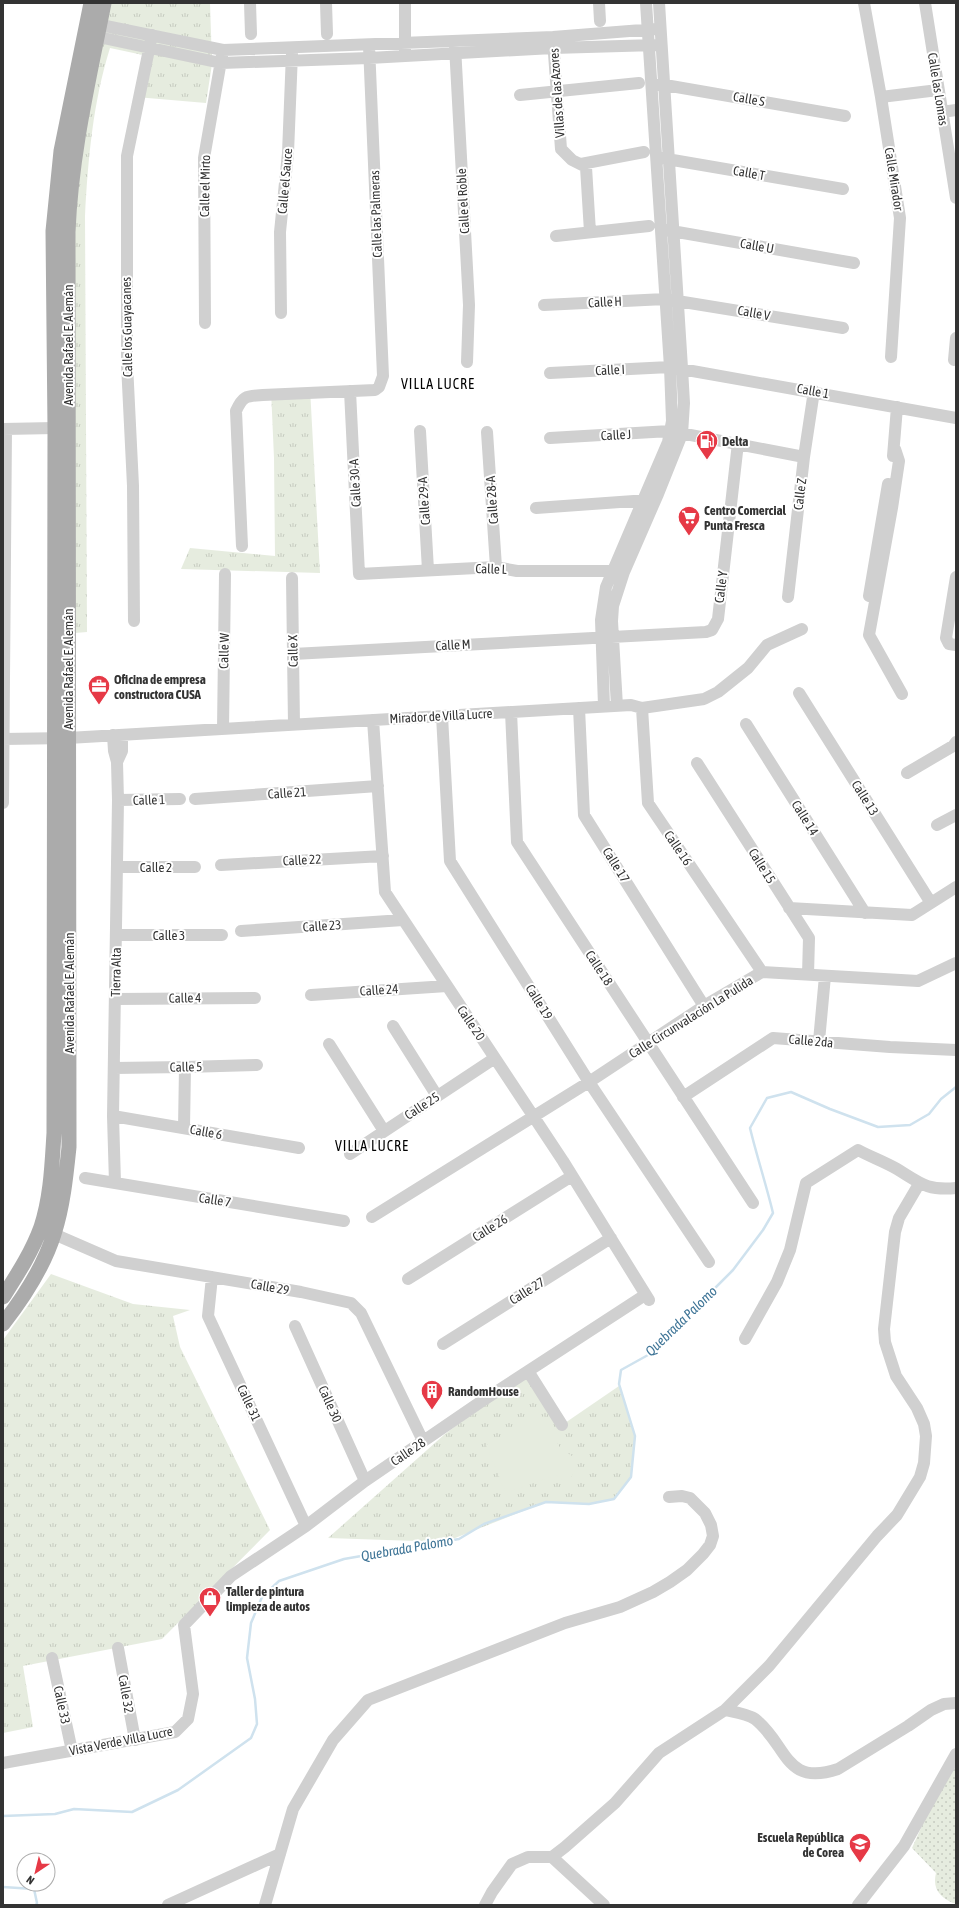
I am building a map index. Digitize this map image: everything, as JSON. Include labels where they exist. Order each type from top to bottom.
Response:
[{"type":"main road","name":"Avenida Rafael E. Alemán","points":[[3,1297],[21,1269],[41,1227],[49,1192],[54,1133],[62,738],[69,194],[92,29],[91,3]]},
{"type":"main road","name":"Avenida Rafael E. Alemán","points":[[3,1324],[35,1277],[54,1234],[64,1196],[69,1147],[55,428],[54,231],[56,193],[61,151],[92,29],[104,3]]},
{"type":"street","points":[[250,3],[251,34]]},
{"type":"street","points":[[326,3],[327,34]]},
{"type":"street","points":[[405,3],[405,56]]},
{"type":"street","points":[[599,3],[600,21]]},
{"type":"street","points":[[618,571],[656,500],[682,434],[684,403],[682,368],[671,300],[655,228],[656,157],[646,3]]},
{"type":"street","points":[[604,706],[608,605],[618,571],[643,500],[668,442],[672,421],[670,366],[673,232],[659,3]]},
{"type":"street","name":"Calle Mirador","points":[[864,3],[881,97],[900,218],[891,357]]},
{"type":"street","name":"Calle las Lomas","points":[[925,3],[956,198]]},
{"type":"street","points":[[92,29],[152,35],[223,50],[292,54],[369,52],[405,56],[455,54],[660,29]]},
{"type":"street","points":[[92,29],[149,48],[220,63],[292,54]]},
{"type":"street","name":"Calle los Guayacanes","points":[[134,621],[128,364],[127,156],[152,35]]},
{"type":"street","points":[[369,52],[405,42],[454,40],[662,45]]},
{"type":"street","name":"Calle el Roble","points":[[454,40],[469,305],[467,362]]},
{"type":"street","name":"Villas de las Azores","points":[[553,42],[561,149],[572,160],[581,164]]},
{"type":"street","name":"Calle el Mirto","points":[[205,323],[204,158],[223,50]]},
{"type":"street","name":"Calle las Palmeras","points":[[350,391],[374,390],[382,382],[383,376],[369,52]]},
{"type":"street","name":"Calle el Sauce","points":[[281,313],[280,232],[288,153],[292,54]]},
{"type":"street","points":[[520,95],[639,83]]},
{"type":"street","name":"Calle S","points":[[652,85],[665,85],[845,116]]},
{"type":"street","points":[[881,97],[938,90]]},
{"type":"street","points":[[942,112],[956,110]]},
{"type":"street","points":[[581,164],[644,152]]},
{"type":"street","name":"Calle T","points":[[656,157],[843,189]]},
{"type":"street","points":[[581,164],[586,167],[590,232]]},
{"type":"street","name":"Calle U","points":[[556,236],[590,232],[655,228],[854,263]]},
{"type":"street","name":"Calle H","points":[[544,305],[671,300]]},
{"type":"street","name":"Calle V","points":[[671,300],[843,328]]},
{"type":"street","points":[[954,360],[956,338]]},
{"type":"street","name":"Calle 1","points":[[670,366],[956,418]]},
{"type":"street","name":"Calle I","points":[[550,373],[670,366]]},
{"type":"street","points":[[242,546],[236,411],[243,399],[248,396],[350,391]]},
{"type":"street","name":"Calle 30-A","points":[[350,391],[359,574]]},
{"type":"street","name":"Calle Z","points":[[788,597],[804,457],[814,391]]},
{"type":"street","points":[[897,407],[891,487],[882,537],[869,635],[902,694]]},
{"type":"street","points":[[3,803],[4,429],[55,428]]},
{"type":"street","name":"Calle 29-A","points":[[420,431],[428,570]]},
{"type":"street","name":"Calle 28-A","points":[[487,432],[496,567]]},
{"type":"street","name":"Calle J","points":[[550,438],[670,432],[738,443],[804,457]]},
{"type":"street","name":"Calle Y","points":[[607,636],[706,632],[712,630],[715,626],[718,619],[738,443]]},
{"type":"street","points":[[536,508],[656,500]]},
{"type":"street","name":"Calle L","points":[[359,574],[496,567],[517,571],[618,571]]},
{"type":"street","name":"Calle W","points":[[223,729],[225,574]]},
{"type":"street","points":[[952,644],[946,638],[956,577]]},
{"type":"street","name":"Calle X","points":[[292,578],[294,724]]},
{"type":"street","name":"Mirador de Villa Lucre","points":[[3,739],[118,735],[604,706],[631,705],[642,708],[704,699],[718,692],[748,668],[767,645],[802,629]]},
{"type":"street","points":[[607,636],[617,706]]},
{"type":"street","name":"Calle M","points":[[293,654],[607,636]]},
{"type":"street","name":"Calle 13","points":[[799,693],[931,903]]},
{"type":"street","name":"Calle 17","points":[[579,708],[584,815],[704,1006]]},
{"type":"street","name":"Calle 16","points":[[642,708],[648,803],[762,972]]},
{"type":"street","name":"Calle 18","points":[[511,712],[517,842],[647,1043],[753,1202]]},
{"type":"street","name":"Calle 19","points":[[442,716],[450,861],[589,1082],[709,1262]]},
{"type":"street","name":"Calle 20","points":[[373,720],[385,892],[534,1117],[647,1298]]},
{"type":"street","name":"Calle 14","points":[[746,724],[865,913]]},
{"type":"street","name":"Tierra Alta","points":[[115,1183],[113,1116],[118,800],[117,762],[114,751],[118,735]]},
{"type":"street","points":[[907,773],[953,746],[956,742]]},
{"type":"street","name":"Calle 15","points":[[696,763],[809,938],[808,975]]},
{"type":"street","name":"Calle 21","points":[[195,799],[378,786]]},
{"type":"street","name":"Calle 1","points":[[118,800],[180,799]]},
{"type":"street","points":[[937,825],[956,815]]},
{"type":"street","name":"Calle 22","points":[[221,865],[383,856]]},
{"type":"street","name":"Calle 2","points":[[117,867],[195,867]]},
{"type":"street","points":[[789,908],[912,915],[956,887]]},
{"type":"street","name":"Calle 23","points":[[241,931],[403,920]]},
{"type":"street","name":"Calle 3","points":[[116,935],[222,935]]},
{"type":"street","name":"Calle Circunvalación La Pulida","points":[[372,1217],[534,1117],[704,1006],[762,972],[918,981],[956,963]]},
{"type":"street","points":[[819,1041],[825,976]]},
{"type":"street","name":"Calle 24","points":[[311,995],[447,986]]},
{"type":"street","name":"Calle 4","points":[[115,999],[255,998]]},
{"type":"street","points":[[393,1026],[437,1096]]},
{"type":"street","name":"Calle 2da","points":[[683,1097],[773,1038],[956,1050]]},
{"type":"street","points":[[329,1044],[384,1131]]},
{"type":"street","name":"Calle 25","points":[[350,1154],[495,1058]]},
{"type":"street","name":"Calle 5","points":[[114,1068],[257,1065]]},
{"type":"street","points":[[184,1128],[185,1067]]},
{"type":"street","name":"Calle 6","points":[[113,1116],[299,1148]]},
{"type":"street","points":[[745,1339],[776,1282],[790,1250],[806,1183],[858,1150],[896,1168],[919,1184],[939,1190],[956,1188]]},
{"type":"street","name":"Calle 26","points":[[408,1279],[572,1176]]},
{"type":"street","name":"Calle 7","points":[[85,1178],[344,1222]]},
{"type":"street","points":[[485,1905],[492,1892],[512,1864],[528,1857],[552,1857],[565,1848],[615,1802],[659,1753],[725,1710],[769,1666],[877,1536],[897,1516],[920,1477],[925,1453],[924,1424],[917,1408],[896,1376],[887,1347],[884,1329],[895,1232],[899,1218],[919,1184]]},
{"type":"street","name":"Calle 29","points":[[41,1227],[116,1261],[301,1292],[351,1303],[361,1313],[423,1441]]},
{"type":"street","name":"Calle 27","points":[[443,1344],[610,1238]]},
{"type":"street","name":"Calle 31","points":[[212,1277],[208,1316],[306,1526]]},
{"type":"street","name":"Calle 28","points":[[184,1625],[232,1576],[306,1526],[365,1481],[528,1371],[647,1298]]},
{"type":"street","name":"Calle 30","points":[[295,1326],[365,1481]]},
{"type":"street","points":[[528,1371],[562,1425]]},
{"type":"street","points":[[265,1905],[292,1809],[333,1740],[368,1700],[565,1623],[620,1607],[653,1592],[687,1570],[710,1545],[713,1536],[711,1525],[705,1513],[690,1498],[682,1496],[669,1497]]},
{"type":"street","name":"Vista Verde Villa Lucre","points":[[3,1763],[175,1732],[188,1719],[193,1694],[184,1625]]},
{"type":"street","name":"Calle 32","points":[[118,1648],[135,1740]]},
{"type":"street","name":"Calle 33","points":[[52,1658],[72,1751]]},
{"type":"street","points":[[725,1710],[754,1718],[779,1746],[786,1758],[799,1771],[811,1774],[826,1773],[838,1768],[908,1726],[931,1710],[944,1704],[956,1703]]},
{"type":"street","points":[[858,1905],[904,1846],[956,1754]]},
{"type":"street","points":[[168,1905],[280,1854]]},
{"type":"street","points":[[552,1857],[604,1905]]},
{"type":"green space","points":[[109,3],[210,3],[212,64],[206,103],[136,97],[143,55],[110,48],[104,68],[92,131],[85,216],[87,632],[75,633],[73,189]]},
{"type":"green space","points":[[310,388],[320,573],[181,569],[190,548],[275,556],[274,458],[271,390]]},
{"type":"green space","points":[[51,1274],[133,1304],[190,1310],[173,1316],[180,1347],[270,1530],[162,1639],[23,1666],[33,1727],[3,1733],[3,1340]]},
{"type":"green space","points":[[528,1371],[562,1425],[619,1386],[635,1436],[631,1477],[614,1499],[589,1504],[546,1502],[445,1542],[328,1538],[445,1434]]},
{"type":"green space","points":[[544,1416],[560,1448],[572,1456],[577,1467],[571,1478],[563,1480],[556,1475],[506,1493],[486,1445]]},
{"type":"green space","points":[[956,1765],[956,1904],[950,1902],[938,1892],[935,1884],[936,1873],[912,1848],[925,1819]]},
{"type":"waterway","name":"Quebrada Palomo","points":[[3,1816],[55,1814],[74,1809],[132,1812],[178,1790],[251,1738],[257,1724],[255,1699],[247,1658],[251,1623],[262,1597],[279,1581],[344,1559],[459,1539],[484,1524],[546,1502],[589,1504],[614,1499],[631,1477],[635,1436],[619,1384],[621,1370],[648,1355],[733,1270],[763,1230],[773,1213],[750,1128],[767,1098],[791,1092],[830,1109],[878,1127],[910,1125],[929,1114],[941,1099],[956,1087]]},
{"type":"waterway","name":"Quebrada Palomo","points":[[3,1887],[34,1889],[37,1903],[36,1905]]},
{"type":"place","name":"Delta","points":[[707,460]]},
{"type":"place","name":"Centro Comercial Punta Fresca","points":[[689,536]]},
{"type":"place","name":"Oficina de empresa constructora CUSA","points":[[99,706]]},
{"type":"place","name":"RandomHouse","points":[[432,1410]]},
{"type":"place","name":"Taller de pintura limpieza de autos","points":[[210,1618]]},
{"type":"place","name":"Escuela República de Corea","points":[[860,1864]]},
{"type":"district","name":"VILLA LUCRE","points":[[438,384]]},
{"type":"district","name":"VILLA LUCRE","points":[[372,1146]]}]
